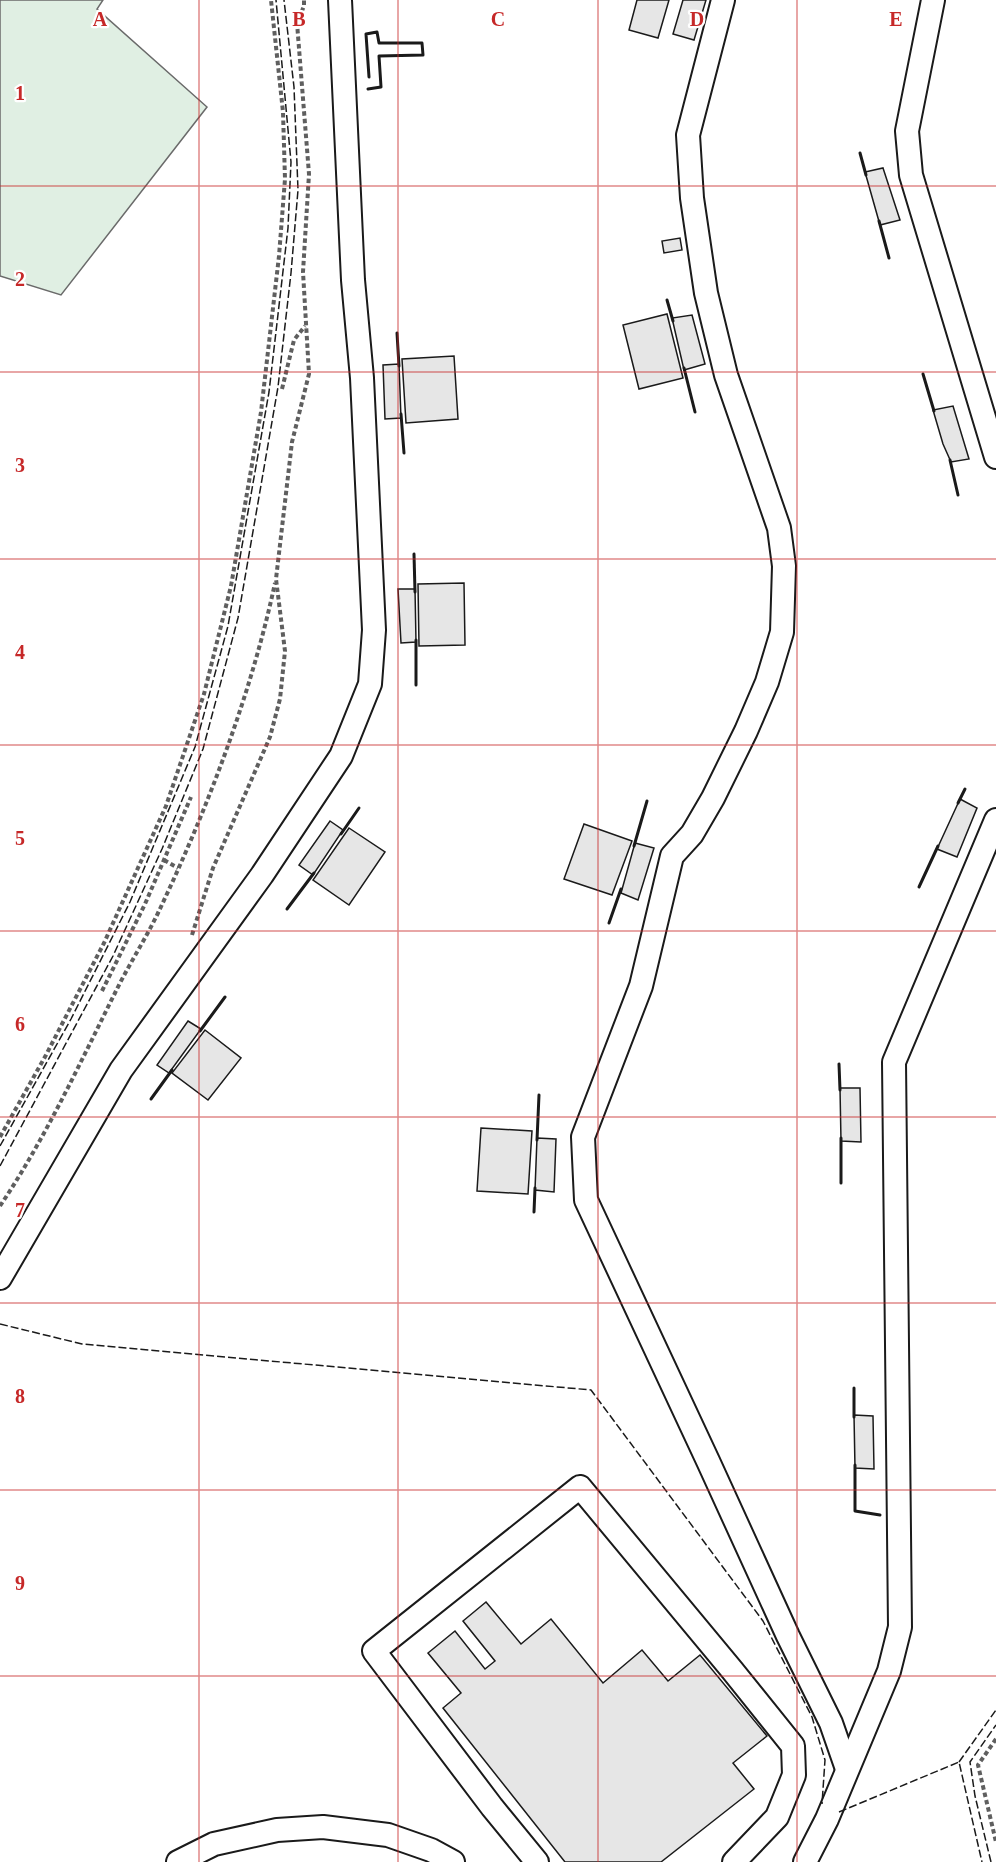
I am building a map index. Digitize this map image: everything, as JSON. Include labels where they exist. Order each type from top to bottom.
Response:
[{"type":"lane","points":[[0,1278],[121,1070],[262,875],[341,756],[370,684],[373,618],[362,378],[352,268],[340,0]]},
{"type":"lane","points":[[723,0],[688,135],[692,198],[706,292],[726,375],[779,528],[784,566],[782,632],[767,682],[746,731],[713,798],[692,834],[672,856],[641,986],[583,1137],[586,1200],[783,1625],[831,1723],[848,1769]]},
{"type":"lane","points":[[933,0],[907,131],[911,175],[996,457]]},
{"type":"lane","points":[[805,1862],[827,1819],[890,1671],[900,1627],[894,1062],[996,820]]},
{"type":"lane","points":[[537,1862],[492,1807],[374,1651],[580,1486],[793,1746],[794,1775],[777,1817],[734,1862]]},
{"type":"lane","points":[[178,1862],[214,1844],[277,1830],[322,1827],[388,1835],[431,1850],[453,1862]]},
{"type":"path","points":[[0,1137],[104,943],[166,806],[204,694],[231,586],[261,412],[278,267],[285,179],[283,112],[271,0]]},
{"type":"path","points":[[0,1206],[53,1116],[157,914],[194,832],[247,692],[264,634],[276,579],[292,442],[309,374],[303,273],[309,174],[297,23],[304,0]]},
{"type":"path","points":[[282,388],[294,340],[305,325]]},
{"type":"path","points":[[189,944],[213,868],[270,737],[280,699],[285,651],[276,579]]},
{"type":"path","points":[[102,991],[164,860],[191,796]]},
{"type":"path","points":[[164,860],[178,868]]},
{"type":"path","points":[[996,1739],[978,1765],[996,1842]]},
{"type":"green space","points":[[0,0],[103,0],[97,9],[207,107],[61,295],[0,276]]},
{"type":"building","points":[[637,0],[669,0],[658,38],[629,30]]},
{"type":"building","points":[[683,0],[706,0],[694,40],[673,34]]},
{"type":"building","points":[[883,168],[900,220],[880,225],[865,172]]},
{"type":"building","points":[[680,238],[682,250],[664,253],[662,241]]},
{"type":"building","points":[[667,314],[683,378],[639,389],[623,325]]},
{"type":"building","points":[[692,315],[705,364],[684,370],[672,318]]},
{"type":"building","points":[[454,356],[458,419],[406,423],[402,359]]},
{"type":"building","points":[[399,364],[401,418],[385,419],[383,365]]},
{"type":"building","points":[[953,406],[969,459],[951,462],[933,410]]},
{"type":"building","points":[[464,583],[465,645],[419,646],[418,584]]},
{"type":"building","points":[[398,589],[415,589],[416,642],[401,643]]},
{"type":"building","points":[[960,799],[977,808],[957,857],[937,849]]},
{"type":"building","points":[[330,821],[343,830],[313,875],[299,865]]},
{"type":"building","points":[[584,824],[632,841],[612,895],[564,879]]},
{"type":"building","points":[[349,828],[385,852],[349,905],[313,880]]},
{"type":"building","points":[[635,843],[654,848],[638,900],[621,893]]},
{"type":"building","points":[[188,1021],[201,1029],[169,1073],[157,1065]]},
{"type":"building","points":[[205,1030],[241,1058],[208,1100],[172,1073]]},
{"type":"building","points":[[840,1088],[860,1088],[861,1142],[841,1141]]},
{"type":"building","points":[[481,1128],[532,1131],[528,1194],[477,1191]]},
{"type":"building","points":[[537,1138],[556,1139],[554,1192],[535,1190]]},
{"type":"building","points":[[854,1415],[873,1416],[874,1469],[855,1468]]},
{"type":"building","points":[[486,1602],[521,1644],[551,1619],[603,1683],[642,1650],[668,1681],[700,1655],[767,1736],[733,1763],[754,1789],[661,1862],[565,1862],[443,1708],[461,1693],[428,1653],[455,1631],[485,1669],[495,1661],[463,1621]]},
{"type":"fence","points":[[0,1146],[71,1019],[130,902],[195,747],[228,626],[269,392],[288,228],[291,162],[276,0]]},
{"type":"fence","points":[[0,1166],[113,956],[162,849],[203,749],[238,618],[278,387],[298,190],[294,87],[284,0]]},
{"type":"fence","points":[[0,1324],[82,1344],[591,1390],[763,1621],[812,1717],[825,1760],[822,1804]]},
{"type":"fence","points":[[959,1762],[996,1710]]},
{"type":"fence","points":[[991,1862],[975,1796],[970,1762],[996,1725]]},
{"type":"fence","points":[[839,1812],[959,1762],[982,1862]]},
{"type":"wall","points":[[368,89],[381,87],[379,56],[423,55],[422,43],[379,43],[377,32],[366,34],[369,77]]},
{"type":"wall","points":[[860,153],[866,175]]},
{"type":"wall","points":[[879,221],[889,258]]},
{"type":"wall","points":[[667,300],[673,321]]},
{"type":"wall","points":[[397,333],[399,366]]},
{"type":"wall","points":[[684,368],[695,412]]},
{"type":"wall","points":[[923,374],[934,411]]},
{"type":"wall","points":[[401,414],[404,453]]},
{"type":"wall","points":[[950,460],[958,495]]},
{"type":"wall","points":[[414,554],[415,592]]},
{"type":"wall","points":[[416,640],[416,685]]},
{"type":"wall","points":[[958,803],[965,789]]},
{"type":"wall","points":[[634,846],[647,801]]},
{"type":"wall","points":[[341,834],[359,808]]},
{"type":"wall","points":[[919,887],[938,846]]},
{"type":"wall","points":[[287,909],[314,873]]},
{"type":"wall","points":[[609,923],[621,889]]},
{"type":"wall","points":[[200,1031],[225,997]]},
{"type":"wall","points":[[839,1064],[840,1090]]},
{"type":"wall","points":[[151,1099],[172,1070]]},
{"type":"wall","points":[[537,1140],[539,1095]]},
{"type":"wall","points":[[841,1138],[841,1183]]},
{"type":"wall","points":[[534,1212],[535,1188]]},
{"type":"wall","points":[[854,1388],[854,1417]]},
{"type":"wall","points":[[855,1465],[855,1511],[880,1515]]}]
